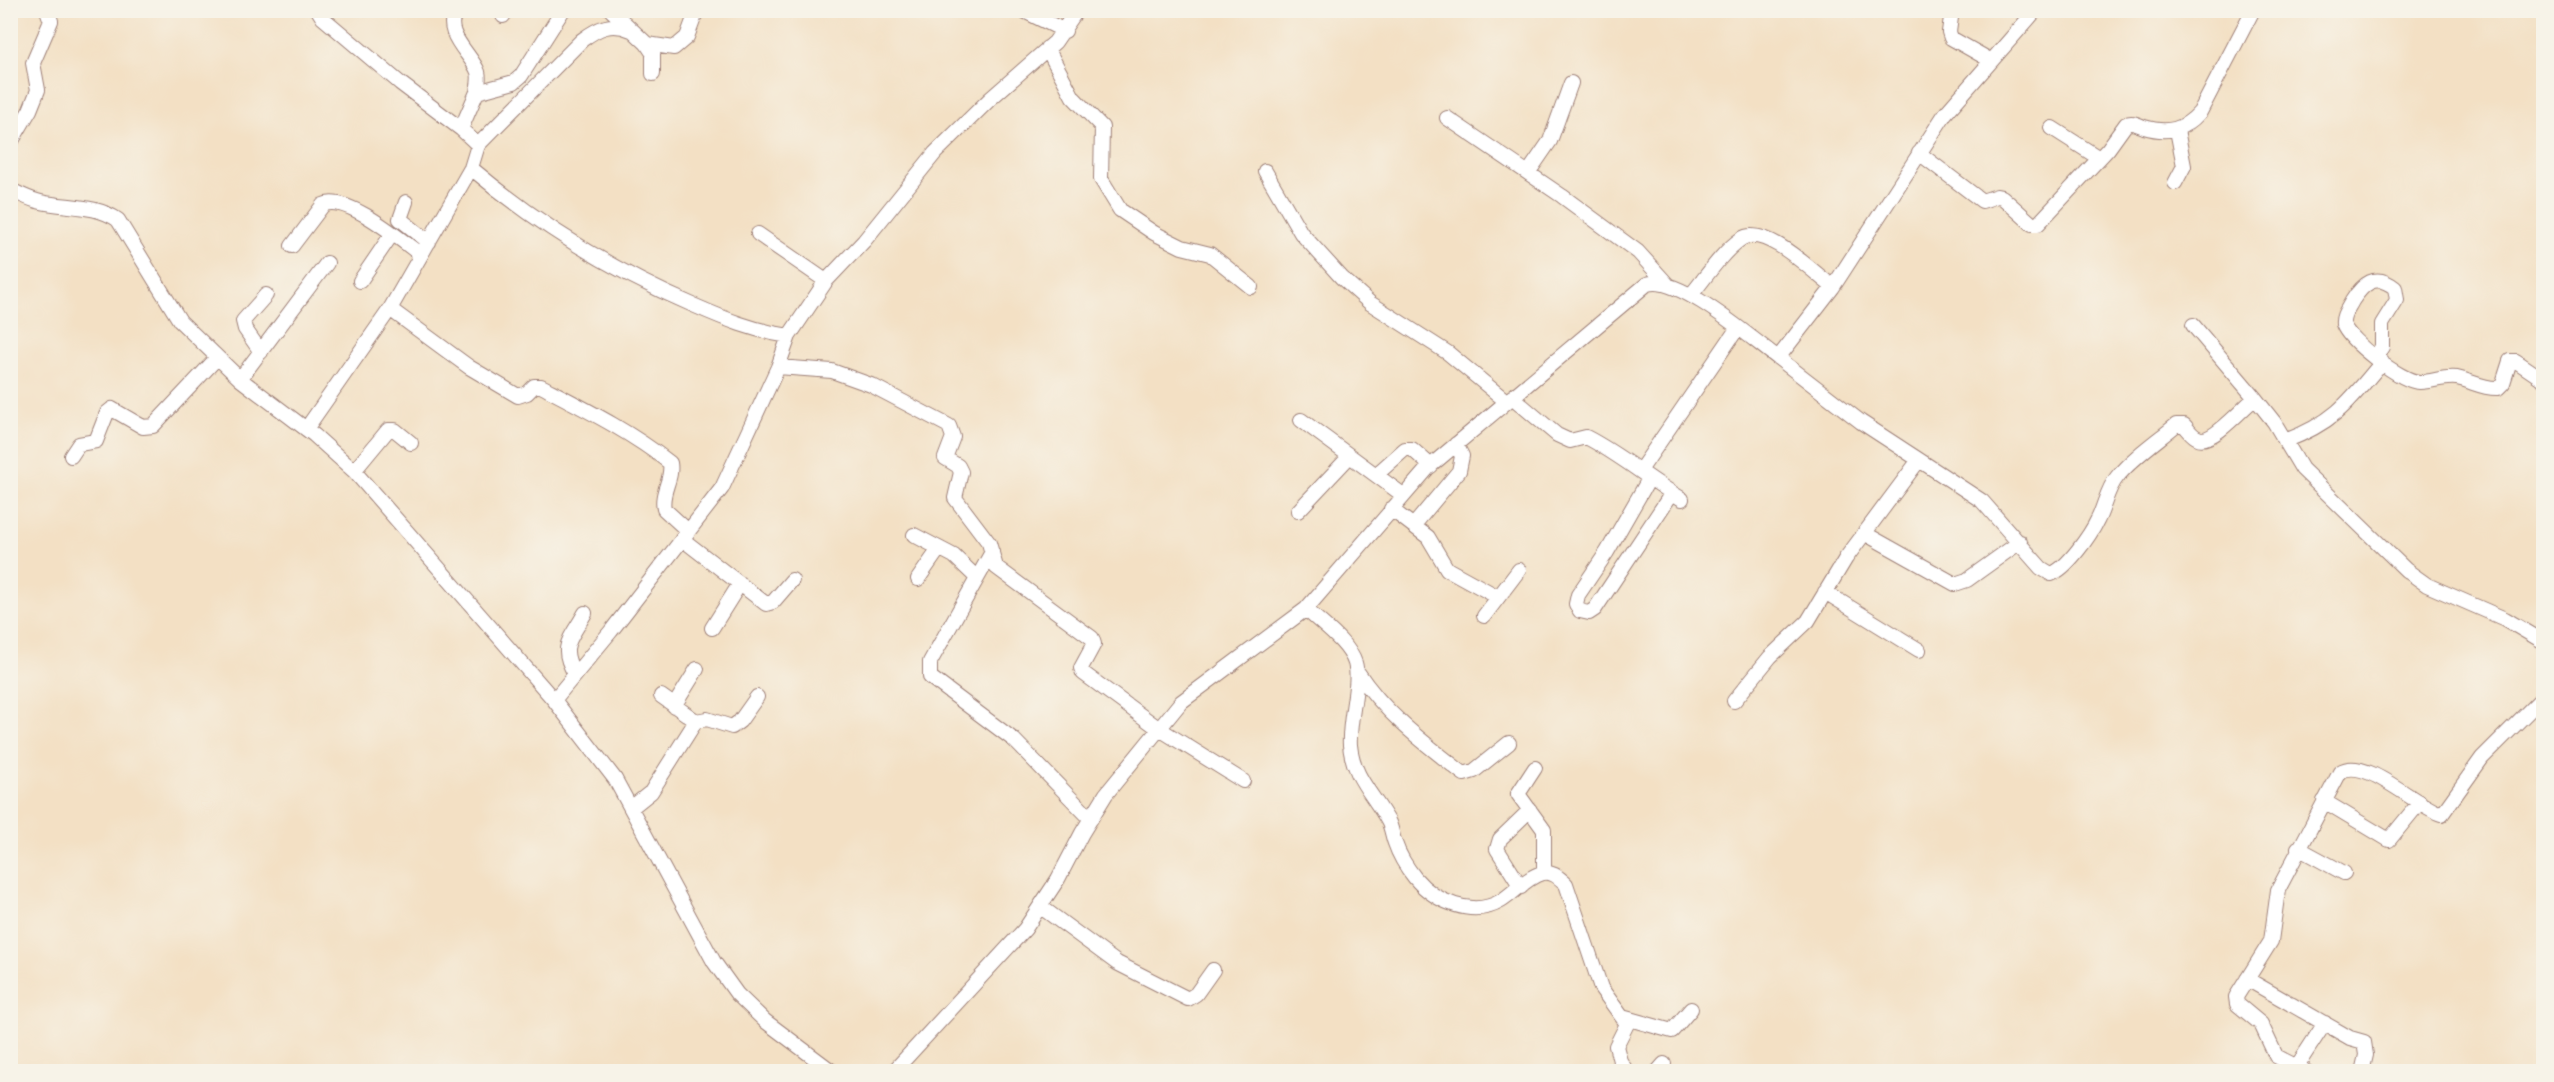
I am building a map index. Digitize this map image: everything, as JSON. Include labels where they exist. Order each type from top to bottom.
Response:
[{"type":"street","points":[[10,144],[38,90],[32,68],[51,21],[47,10]]},
{"type":"street","points":[[318,10],[323,18],[400,83],[461,129],[478,145]]},
{"type":"street","points":[[457,10],[454,14],[454,32],[478,73],[477,92],[461,129]]},
{"type":"street","points":[[477,92],[514,82],[521,76],[563,10]]},
{"type":"street","points":[[611,10],[648,44],[653,53],[654,74]]},
{"type":"street","points":[[648,44],[674,48],[680,45],[687,37],[697,10]]},
{"type":"street","points":[[1022,10],[1065,31]]},
{"type":"street","points":[[554,699],[722,488],[778,367],[789,336],[826,281],[864,241],[935,153],[1065,31],[1077,10]]},
{"type":"street","points":[[1952,10],[1949,32],[1951,38],[1990,60]]},
{"type":"street","points":[[1778,358],[1833,287],[1945,114],[2036,10]]},
{"type":"street","points":[[1919,153],[1982,201],[1997,196],[2002,197],[2036,225],[2099,158],[2129,122],[2158,129],[2176,130],[2189,124],[2200,112],[2253,10]]},
{"type":"street","points":[[306,429],[390,309],[471,168],[478,145],[582,40],[597,29],[622,26],[631,30]]},
{"type":"street","points":[[1047,48],[1073,97],[1102,127],[1101,179],[1120,210],[1154,233],[1182,247],[1210,254],[1251,287]]},
{"type":"street","points":[[1528,173],[1550,141],[1571,83]]},
{"type":"street","points":[[1447,118],[1638,252],[1667,284],[1690,295],[1778,358],[1861,422],[1982,501],[2048,574],[2055,573],[2088,536],[2099,517],[2111,486],[2127,467],[2176,424],[2184,425],[2198,439],[2205,440],[2217,434],[2255,398]]},
{"type":"street","points":[[2052,128],[2099,158]]},
{"type":"street","points":[[2175,183],[2184,166],[2176,130]]},
{"type":"street","points":[[471,168],[506,197],[620,272],[748,328],[789,336]]},
{"type":"street","points":[[1265,171],[1301,232],[1342,278],[1370,303],[1417,331],[1557,435],[1570,441],[1586,437],[1645,474],[1677,496],[1595,609],[1589,613],[1580,611],[1575,604],[1578,595],[1607,552],[1645,474],[1737,329]]},
{"type":"street","points":[[10,190],[38,201],[108,213],[118,220],[180,321],[240,379],[306,429],[354,471],[554,699],[615,779],[714,962],[737,993],[765,1022],[833,1071]]},
{"type":"street","points":[[292,246],[322,204],[335,202],[372,219],[421,255]]},
{"type":"street","points":[[406,202],[400,219],[429,242]]},
{"type":"street","points":[[360,281],[392,234]]},
{"type":"street","points":[[758,234],[826,281]]},
{"type":"street","points":[[1690,295],[1741,239],[1754,236],[1773,241],[1833,287]]},
{"type":"street","points":[[240,379],[327,263]]},
{"type":"street","points":[[2284,441],[2325,423],[2343,409],[2378,360],[2382,347],[2382,324],[2397,300],[2395,288],[2383,281],[2374,280],[2363,285],[2343,319],[2350,337],[2378,360],[2411,380],[2419,382],[2448,377],[2498,388],[2503,383],[2510,361],[2516,361],[2544,380]]},
{"type":"street","points":[[893,1071],[1025,929],[1041,907],[1091,819],[1132,760],[1181,702],[1306,609],[1403,495],[1456,444],[1647,284],[1667,284]]},
{"type":"street","points":[[261,352],[245,329],[243,321],[266,295]]},
{"type":"street","points":[[390,309],[453,356],[508,391],[522,396],[534,386],[541,386],[619,428],[670,463],[671,470],[663,494],[664,509],[685,535],[739,585],[766,604],[773,602],[792,580]]},
{"type":"street","points":[[2193,325],[2266,409],[2302,469],[2406,570],[2427,585],[2505,619],[2544,642]]},
{"type":"street","points":[[71,456],[79,444],[96,441],[107,413],[112,409],[143,427],[153,426],[217,358]]},
{"type":"street","points":[[778,367],[832,370],[871,385],[949,426],[953,437],[945,458],[958,466],[962,472],[955,498],[989,543],[996,567],[1092,638],[1094,644],[1081,668],[1083,673],[1158,728],[1244,781]]},
{"type":"street","points":[[1301,420],[1403,495]]},
{"type":"street","points":[[354,471],[388,430],[395,430],[411,443]]},
{"type":"street","points":[[1414,525],[1459,471],[1462,456],[1456,444]]},
{"type":"street","points":[[1377,474],[1405,449],[1412,449],[1431,466]]},
{"type":"street","points":[[1298,511],[1349,457]]},
{"type":"street","points":[[1734,701],[1770,657],[1804,627],[1864,533],[1919,460]]},
{"type":"street","points":[[1391,509],[1428,537],[1447,569],[1498,597]]},
{"type":"street","points":[[1864,533],[1955,584],[1966,580],[2020,542]]},
{"type":"street","points":[[914,535],[954,556],[976,578]]},
{"type":"street","points":[[918,579],[939,549]]},
{"type":"street","points":[[992,552],[930,663],[930,677],[1014,740],[1091,819]]},
{"type":"street","points":[[1484,616],[1519,570]]},
{"type":"street","points":[[712,628],[739,585]]},
{"type":"street","points":[[1825,592],[1919,650]]},
{"type":"street","points":[[1306,609],[1344,646],[1370,692],[1409,732],[1464,774],[1474,771],[1509,743]]},
{"type":"street","points":[[576,674],[565,655],[567,646],[585,613]]},
{"type":"street","points":[[674,706],[697,669]]},
{"type":"street","points":[[1357,671],[1350,718],[1353,763],[1359,780],[1389,821],[1394,842],[1415,878],[1430,892],[1467,908],[1484,909],[1501,901],[1544,872],[1555,874],[1566,884],[1601,988],[1622,1017],[1627,1028],[1617,1040],[1616,1050],[1627,1071]]},
{"type":"street","points":[[661,696],[696,721],[707,719],[727,728],[740,721],[757,697]]},
{"type":"street","points":[[2325,1023],[2302,1069],[2276,1056],[2261,1024],[2237,1004],[2237,994],[2272,939],[2275,896],[2298,848],[2340,772],[2346,768],[2355,768],[2368,772],[2436,812],[2444,813],[2482,758],[2544,696]]},
{"type":"street","points":[[631,808],[651,792],[696,721]]},
{"type":"street","points":[[1535,768],[1519,791],[1519,798],[1544,830],[1544,872]]},
{"type":"street","points":[[2324,801],[2389,840],[2420,802]]},
{"type":"street","points":[[1521,887],[1497,849],[1500,839],[1530,810]]},
{"type":"street","points":[[2298,848],[2344,873]]},
{"type":"street","points":[[1041,907],[1117,963],[1188,999],[1196,994],[1213,970]]},
{"type":"street","points":[[2247,979],[2350,1038],[2364,1042],[2366,1055],[2362,1071]]},
{"type":"street","points":[[1622,1017],[1672,1031],[1691,1009]]}]
